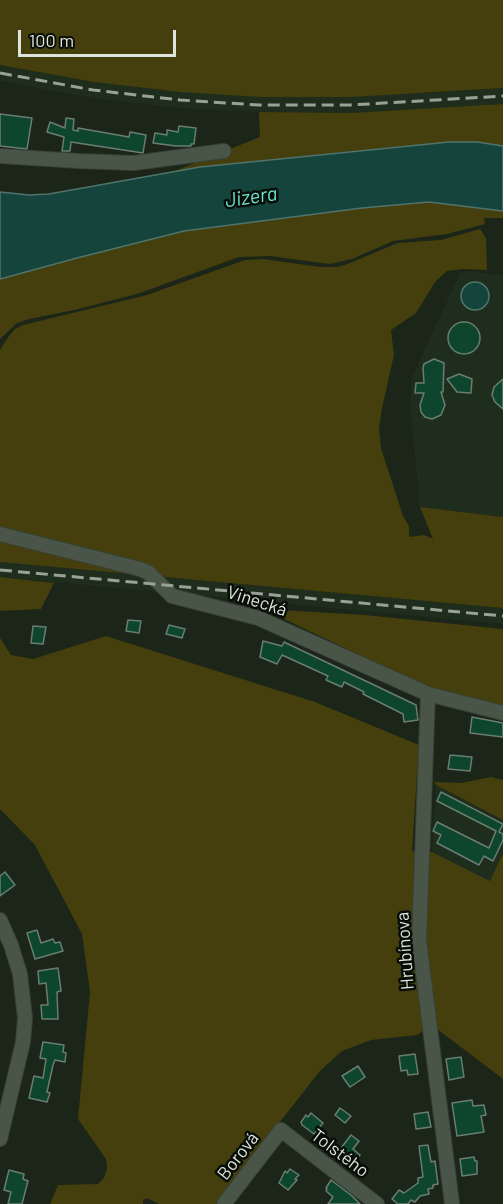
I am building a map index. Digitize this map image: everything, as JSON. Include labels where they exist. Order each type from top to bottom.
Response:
[{"type":"street","points":[[0,156],[134,163],[224,151]]},
{"type":"street","name":"Vinecká","points":[[0,534],[140,569],[149,573],[172,596],[258,618],[428,694],[503,713]]},
{"type":"street","name":"Hrubínova","points":[[428,694],[419,940],[452,1204]]},
{"type":"street","points":[[0,920],[16,959],[25,1006],[23,1042],[6,1092],[0,1139]]},
{"type":"street","name":"Borová","points":[[224,1204],[281,1130]]},
{"type":"street","name":"Tolstého","points":[[281,1130],[377,1204]]},
{"type":"shaded area","points":[[0,0],[503,0],[503,88],[351,97],[260,97],[181,92],[94,82],[0,65]]},
{"type":"shaded area","points":[[0,65],[94,82],[428,93],[503,88],[503,104],[351,113],[179,108],[92,98],[0,81]]},
{"type":"shaded area","points":[[503,104],[503,146],[477,142],[402,146],[200,167],[170,173],[260,137],[259,112],[351,113]]},
{"type":"shaded area","points":[[429,202],[503,211],[503,218],[484,218],[485,224],[447,234],[393,241],[352,259],[330,264],[270,256],[239,257],[137,294],[17,323],[0,339],[0,279],[5,277],[184,231],[362,208]]},
{"type":"shaded area","points":[[480,229],[486,238],[487,270],[447,271],[435,282],[416,313],[391,330],[394,355],[379,428],[381,448],[403,516],[409,526],[409,537],[424,535],[433,539],[420,507],[503,517],[503,608],[0,562],[0,350],[15,329],[23,325],[147,295],[245,260],[263,259],[320,267],[337,267],[398,243],[441,240]]},
{"type":"shaded area","points":[[465,271],[503,275],[503,517],[420,507],[410,405],[412,377],[460,273]]},
{"type":"shaded area","points":[[0,562],[503,608],[503,624],[0,577]]},
{"type":"shaded area","points":[[0,577],[54,583],[41,609],[0,611]]},
{"type":"shaded area","points":[[263,609],[365,615],[503,629],[503,705],[445,693]]},
{"type":"shaded area","points":[[106,636],[315,702],[419,745],[412,851],[432,852],[490,881],[503,853],[503,1079],[432,1025],[417,1035],[371,1040],[342,1051],[319,1072],[216,1204],[159,1204],[147,1198],[143,1200],[143,1204],[50,1204],[58,1185],[98,1184],[104,1178],[107,1169],[106,1159],[78,1119],[90,992],[82,934],[35,845],[0,809],[0,638],[11,655],[33,659]]},
{"type":"shaded area","points":[[491,777],[503,780],[503,820],[434,782],[461,783]]},
{"type":"shaded area","points":[[436,785],[503,820],[503,853],[490,881],[432,852]]},
{"type":"water","name":"Jizera","points":[[449,142],[477,142],[503,146],[503,211],[429,202],[362,208],[184,231],[0,279],[0,192],[29,195],[49,194],[200,167]]},
{"type":"water","points":[[475,282],[485,286],[489,296],[485,306],[475,310],[465,306],[461,296],[465,286]]},
{"type":"building","points":[[0,114],[32,118],[27,149],[0,146]]},
{"type":"building","points":[[66,118],[74,119],[73,130],[78,131],[78,128],[129,137],[130,132],[146,135],[143,153],[71,142],[70,151],[62,151],[64,137],[47,132],[50,122],[65,128]]},
{"type":"building","points":[[179,126],[196,128],[194,144],[176,146],[153,143],[155,133],[167,135],[167,130],[178,132]]},
{"type":"building","points":[[464,322],[475,327],[480,338],[475,349],[464,354],[453,349],[448,338],[453,327]]},
{"type":"building","points":[[434,359],[444,363],[443,392],[441,392],[445,405],[441,415],[432,419],[425,417],[421,412],[420,405],[424,393],[415,393],[416,383],[424,383],[424,364]]},
{"type":"building","points":[[459,374],[472,379],[471,393],[457,392],[447,379]]},
{"type":"building","points":[[503,379],[503,409],[495,402],[492,395],[494,387]]},
{"type":"building","points":[[128,620],[141,621],[139,633],[126,631]]},
{"type":"building","points":[[169,625],[185,629],[182,638],[166,634]]},
{"type":"building","points":[[33,626],[46,627],[43,644],[31,643]]},
{"type":"building","points":[[263,641],[282,646],[284,642],[416,705],[418,720],[404,722],[403,714],[363,694],[364,692],[344,682],[342,687],[326,680],[328,676],[282,655],[277,664],[260,657]]},
{"type":"building","points":[[472,717],[503,723],[503,737],[470,733]]},
{"type":"building","points":[[450,755],[472,757],[470,771],[448,769]]},
{"type":"building","points":[[441,792],[503,824],[499,832],[503,834],[503,840],[493,861],[484,856],[479,865],[437,843],[441,835],[433,831],[437,822],[489,848],[496,831],[437,801]]},
{"type":"building","points":[[5,872],[15,885],[0,896],[0,876]]},
{"type":"building","points":[[37,930],[41,943],[53,939],[55,943],[60,942],[63,951],[35,959],[27,933]]},
{"type":"building","points":[[58,968],[61,991],[57,992],[58,1019],[42,1019],[41,1005],[48,1005],[46,983],[39,984],[38,971]]},
{"type":"building","points":[[43,1042],[64,1045],[63,1052],[66,1053],[65,1062],[55,1060],[53,1065],[47,1102],[29,1098],[34,1076],[43,1078],[46,1059],[40,1058]]},
{"type":"building","points":[[415,1054],[418,1074],[408,1075],[407,1070],[401,1071],[399,1056]]},
{"type":"building","points":[[461,1057],[464,1077],[449,1080],[446,1059]]},
{"type":"building","points":[[358,1066],[365,1077],[350,1087],[342,1076]]},
{"type":"building","points":[[472,1100],[473,1106],[484,1105],[486,1115],[481,1116],[484,1132],[457,1136],[452,1103]]},
{"type":"building","points":[[340,1108],[351,1116],[345,1123],[335,1115]]},
{"type":"building","points":[[428,1112],[431,1127],[416,1129],[414,1114]]},
{"type":"building","points":[[311,1113],[323,1123],[314,1134],[301,1122],[306,1115],[308,1117]]},
{"type":"building","points":[[351,1135],[359,1141],[353,1149],[360,1155],[354,1164],[338,1152]]},
{"type":"building","points":[[428,1145],[431,1162],[435,1161],[438,1184],[428,1189],[429,1194],[420,1196],[415,1202],[411,1200],[408,1204],[398,1204],[392,1199],[399,1190],[404,1193],[418,1183],[418,1178],[423,1177],[419,1146]]},
{"type":"building","points":[[474,1157],[477,1161],[477,1174],[462,1176],[460,1159]]},
{"type":"building","points":[[290,1169],[299,1175],[288,1190],[279,1183],[285,1171],[287,1173]]},
{"type":"building","points":[[9,1170],[24,1174],[23,1179],[28,1181],[22,1204],[8,1204],[11,1192],[4,1190]]},
{"type":"building","points":[[331,1180],[360,1204],[328,1204],[333,1197],[326,1191]]},
{"type":"railway","points":[[0,73],[93,90],[180,100],[259,105],[351,105],[503,96]]},
{"type":"railway","points":[[0,570],[503,616]]}]
